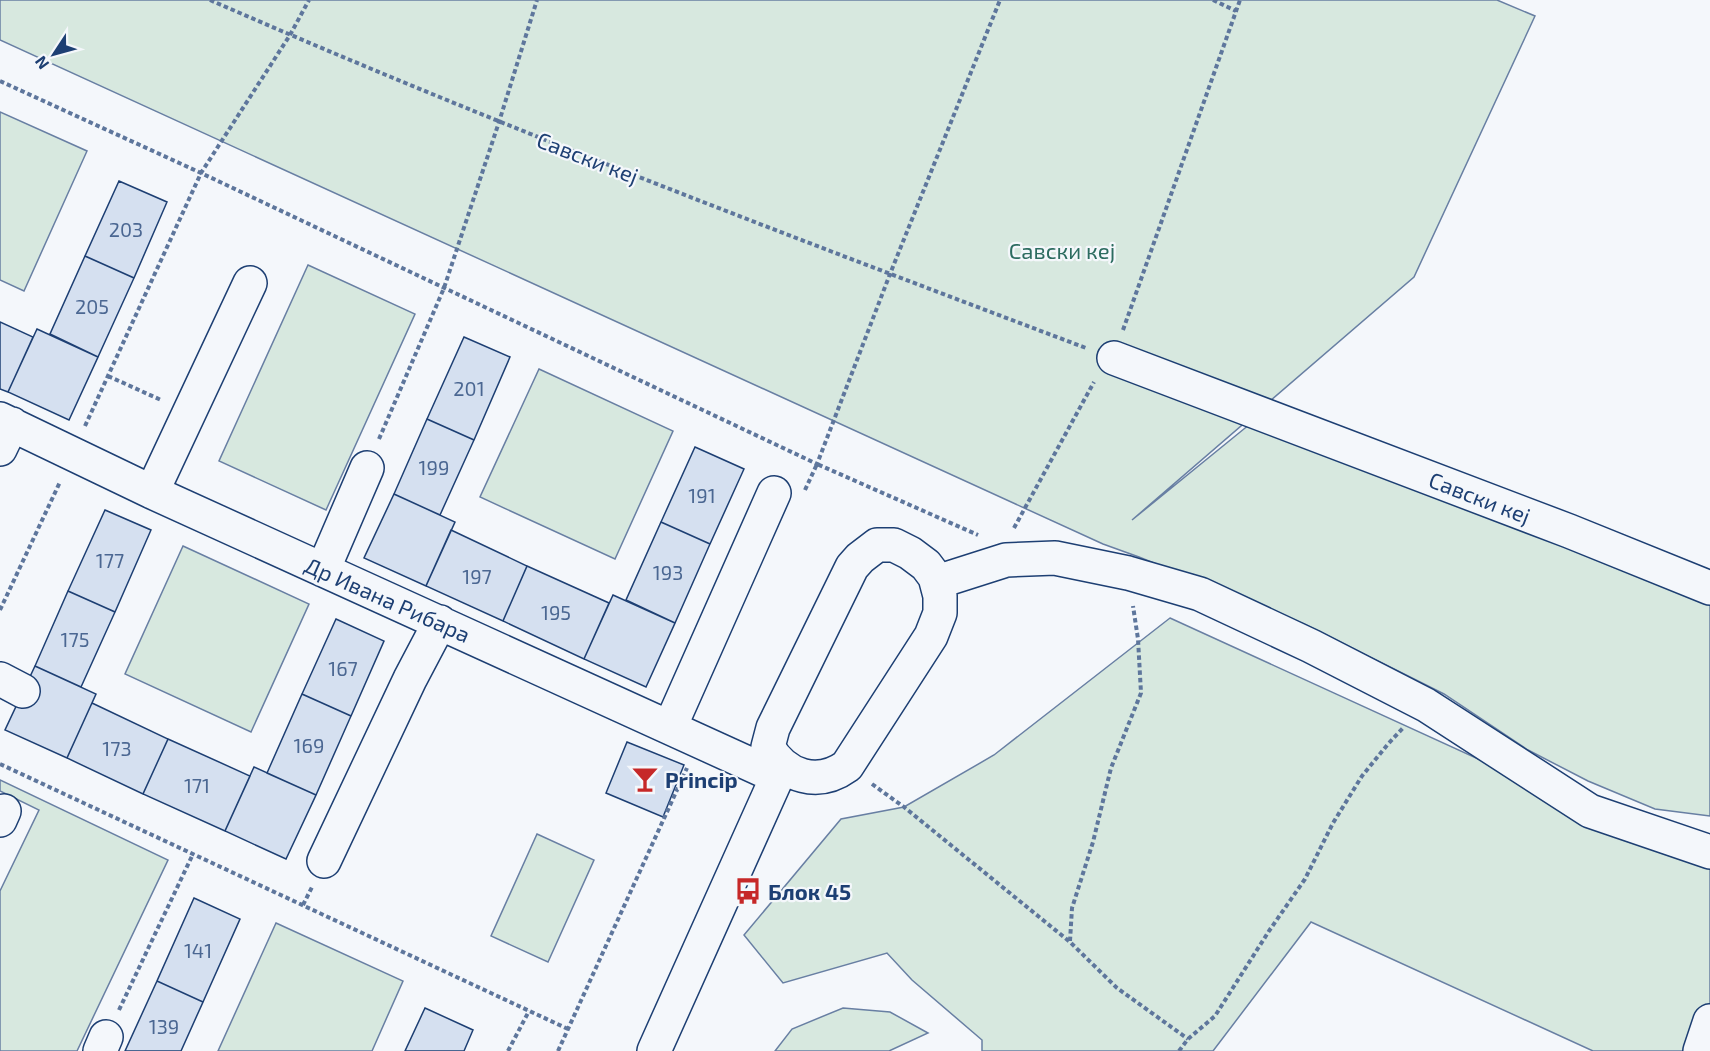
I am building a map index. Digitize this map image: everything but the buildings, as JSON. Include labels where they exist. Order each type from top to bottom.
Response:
[{"type":"street","points":[[152,492],[250,283]]},
{"type":"street","name":"Савски кеј","points":[[1114,358],[1569,531],[1710,588]]},
{"type":"street","name":"Др Ивана Рибара","points":[[4,430],[73,454],[670,727],[780,771],[814,778],[827,777],[847,766]]},
{"type":"street","points":[[323,570],[367,468]]},
{"type":"street","points":[[670,727],[774,493]]},
{"type":"street","points":[[654,1051],[780,771],[768,747],[773,728],[852,567],[877,545],[894,545],[926,565],[938,582],[940,613],[931,636],[847,766]]},
{"type":"street","points":[[938,582],[1006,560],[1055,558],[1128,573],[1200,594],[1311,646],[1426,705],[1590,811],[1710,852]]},
{"type":"street","points":[[324,861],[410,679],[440,622]]},
{"type":"street","points":[[1700,1051],[1710,1021]]},
{"type":"path","name":"Савски кеј","points":[[210,0],[499,122],[890,274],[1114,358]]},
{"type":"path","points":[[0,610],[201,172],[290,35],[309,0]]},
{"type":"path","points":[[367,468],[444,288],[537,0]]},
{"type":"path","points":[[0,81],[201,172],[817,464],[999,0]]},
{"type":"path","points":[[1213,0],[1236,11]]},
{"type":"path","points":[[1114,358],[1240,0]]},
{"type":"path","points":[[108,376],[189,413]]},
{"type":"path","points":[[1070,942],[1072,908],[1111,768],[1141,693],[1138,639],[1128,573]]},
{"type":"path","points":[[1179,1051],[1188,1039],[1215,1016],[1305,879],[1333,823],[1362,776],[1388,744],[1426,705]]},
{"type":"path","points":[[0,764],[568,1029]]},
{"type":"path","points":[[847,766],[904,807],[1070,942],[1117,988],[1188,1039]]},
{"type":"path","points":[[103,1044],[193,854]]},
{"type":"path","points":[[508,1051],[529,1011]]},
{"type":"green space","name":"Савски кеј","points":[[0,0],[1497,0],[1535,16],[1414,277],[1132,520],[1250,424],[1710,603],[1710,816],[1655,809],[1588,781],[1528,750],[1444,694],[1304,624],[1103,544],[0,40]]},
{"type":"green space","points":[[0,112],[87,151],[24,291],[0,280]]},
{"type":"green space","points":[[308,265],[415,314],[326,510],[219,461]]},
{"type":"green space","points":[[539,369],[673,431],[615,559],[480,497]]},
{"type":"green space","points":[[183,546],[309,604],[251,732],[125,674]]},
{"type":"green space","points":[[1170,618],[1710,865],[1710,1051],[1593,1051],[1311,922],[1213,1051],[982,1051],[982,1040],[912,980],[887,953],[783,983],[744,935],[841,819],[904,807],[994,755]]},
{"type":"green space","points":[[0,780],[168,860],[77,1051],[0,1051],[0,891],[39,810],[0,791]]},
{"type":"green space","points":[[537,834],[594,860],[548,962],[491,936]]},
{"type":"green space","points":[[276,923],[403,981],[372,1051],[218,1051]]},
{"type":"green space","points":[[843,1008],[890,1012],[928,1033],[889,1051],[775,1051],[792,1029]]},
{"type":"place","name":"Princip","points":[[645,779]]},
{"type":"place","name":"Блок 45","points":[[748,891]]}]
